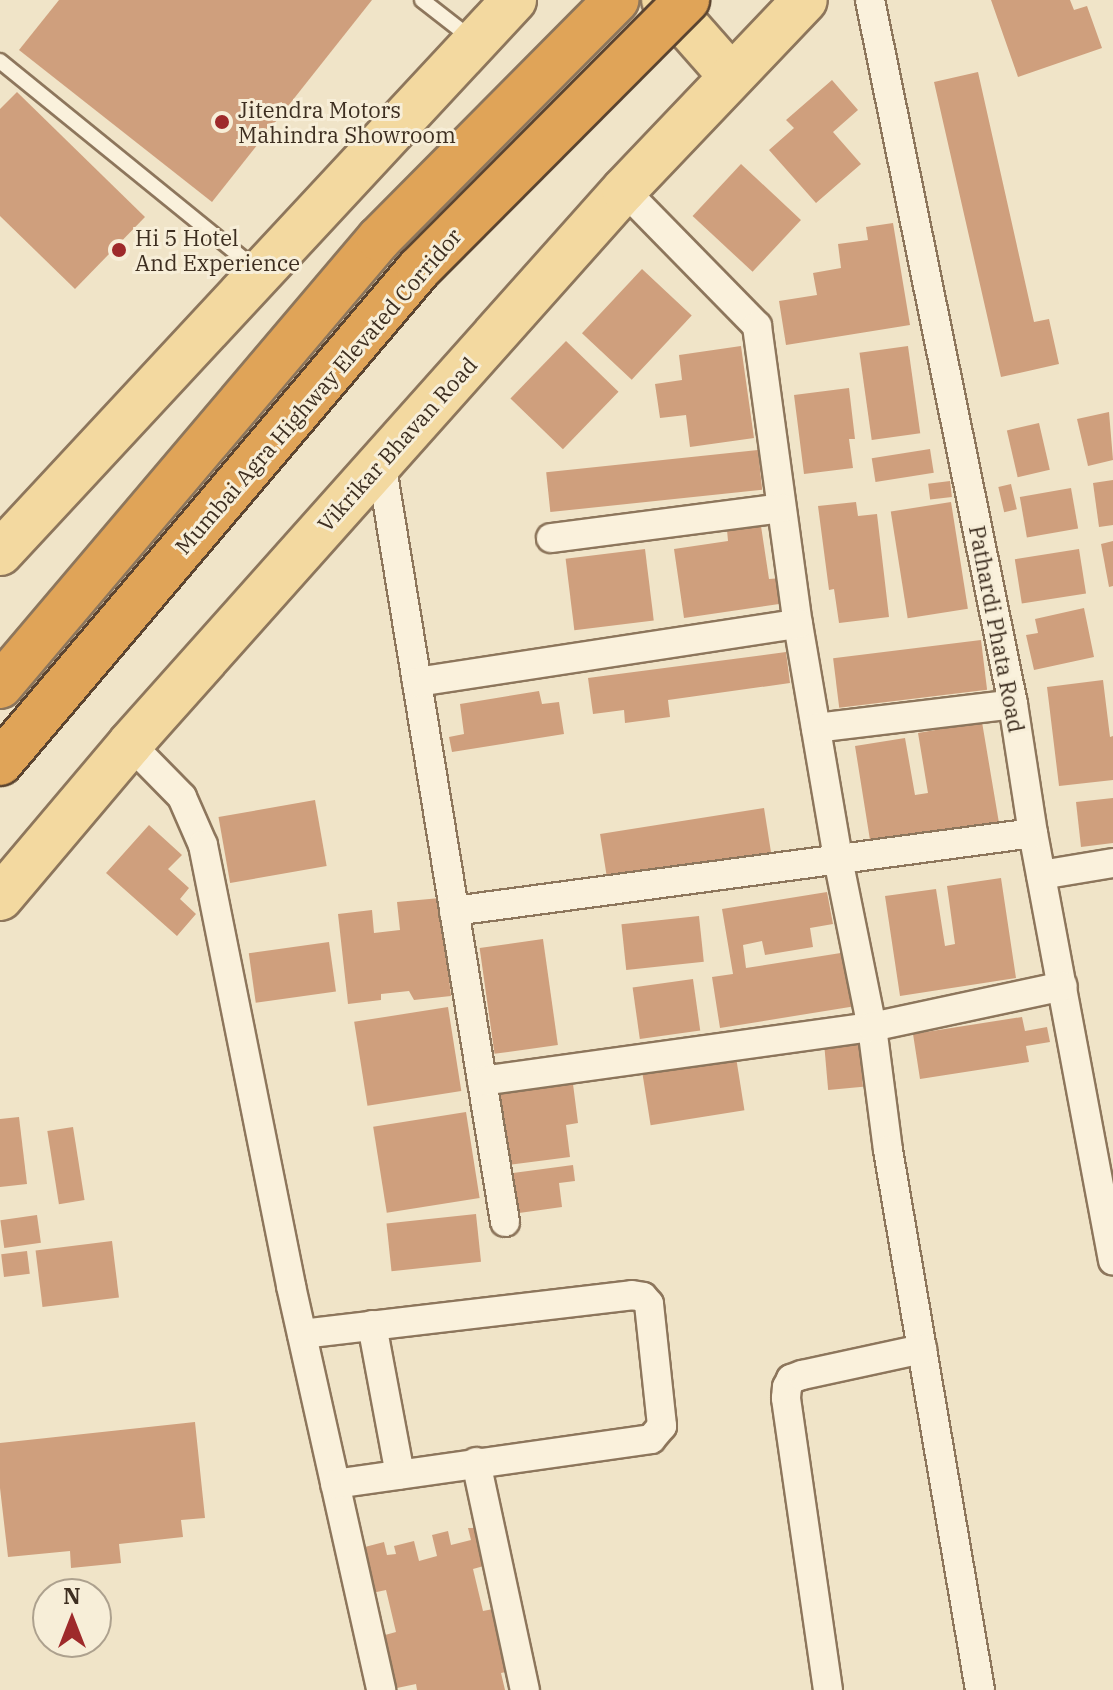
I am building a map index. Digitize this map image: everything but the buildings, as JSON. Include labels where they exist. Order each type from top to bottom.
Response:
[{"type":"highway","points":[[0,686],[379,239],[616,0]]},
{"type":"highway","name":"Mumbai Agra Highway Elevated Corridor","points":[[0,763],[419,269],[687,0]]},
{"type":"main road","points":[[0,553],[514,0]]},
{"type":"main road","points":[[664,0],[731,76]]},
{"type":"main road","name":"Vikrikar Bhavan Road","points":[[0,898],[130,744],[624,190],[805,0]]},
{"type":"street","name":"Pathardi Phata Road","points":[[870,0],[1013,704],[1033,833],[1113,1261]]},
{"type":"street","points":[[624,190],[757,326],[798,624],[838,859],[872,1027],[888,1150],[980,1690]]},
{"type":"street","points":[[381,462],[505,1222]]},
{"type":"street","points":[[551,538],[781,508]]},
{"type":"street","points":[[417,682],[798,624]]},
{"type":"street","points":[[816,728],[1013,704]]},
{"type":"street","points":[[130,744],[182,797],[203,845],[302,1334],[381,1690]]},
{"type":"street","points":[[454,911],[1033,833]]},
{"type":"street","points":[[1041,875],[1113,863]]},
{"type":"street","points":[[482,1081],[872,1027],[1063,986]]},
{"type":"street","points":[[302,1334],[632,1295],[643,1297],[649,1304],[662,1426],[651,1439],[335,1484]]},
{"type":"street","points":[[372,1325],[400,1474]]},
{"type":"street","points":[[828,1690],[786,1398],[787,1387],[791,1379],[802,1375],[922,1349]]},
{"type":"street","points":[[476,1462],[525,1690]]},
{"type":"lane","points":[[422,0],[476,42]]},
{"type":"lane","points":[[0,61],[260,272]]},
{"type":"place","name":"Jitendra Motors Mahindra Showroom","points":[[222,122]]},
{"type":"place","name":"Hi 5 Hotel And Experience","points":[[119,250]]}]
